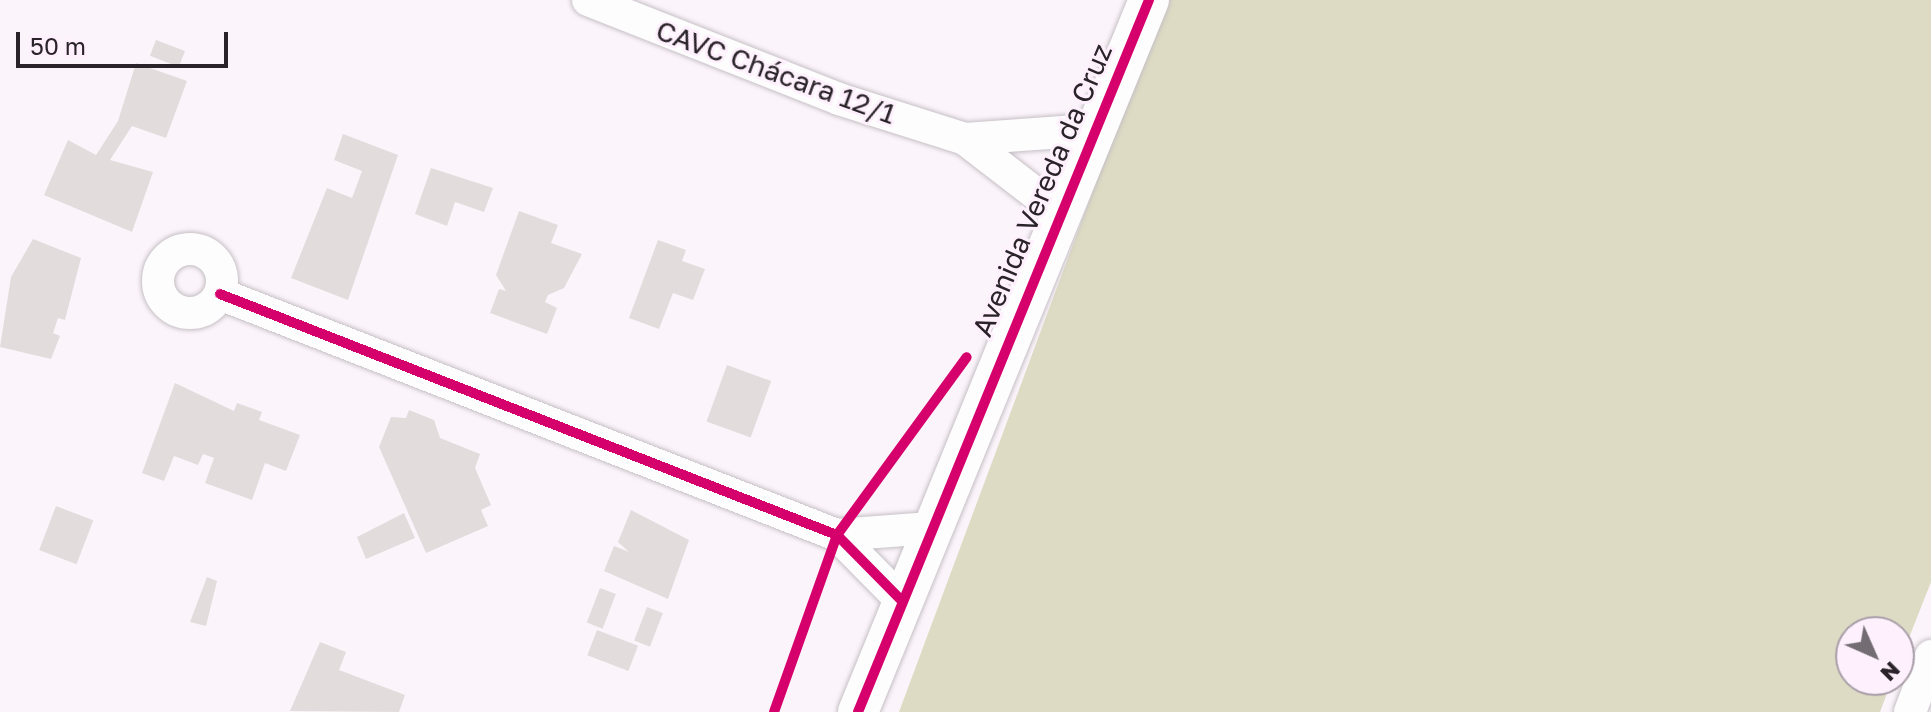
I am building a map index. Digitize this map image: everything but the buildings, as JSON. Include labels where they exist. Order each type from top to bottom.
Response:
[{"type":"street","name":"CAVC Chácara 12/1","points":[[588,0],[839,99],[965,139],[1058,211]]},
{"type":"street","name":"Avenida Vereda da Cruz","points":[[858,712],[1091,130],[1149,0]]},
{"type":"street","name":"CAVC Chácara 12/1","points":[[965,139],[1091,130]]},
{"type":"street","points":[[155,266],[160,291],[173,309],[194,313],[220,294],[837,535],[902,601]]},
{"type":"street","points":[[837,535],[931,528]]},
{"type":"street","points":[[1910,712],[1931,656]]},
{"type":"shaded area","points":[[1164,0],[1931,0],[1931,582],[1915,622],[1915,616],[1835,616],[1835,696],[1886,696],[1880,712],[899,712]]},
{"type":"cycle path","points":[[858,712],[1149,0]]},
{"type":"cycle path","points":[[220,294],[837,535],[902,601]]},
{"type":"cycle path","points":[[774,712],[837,535],[967,357]]}]
